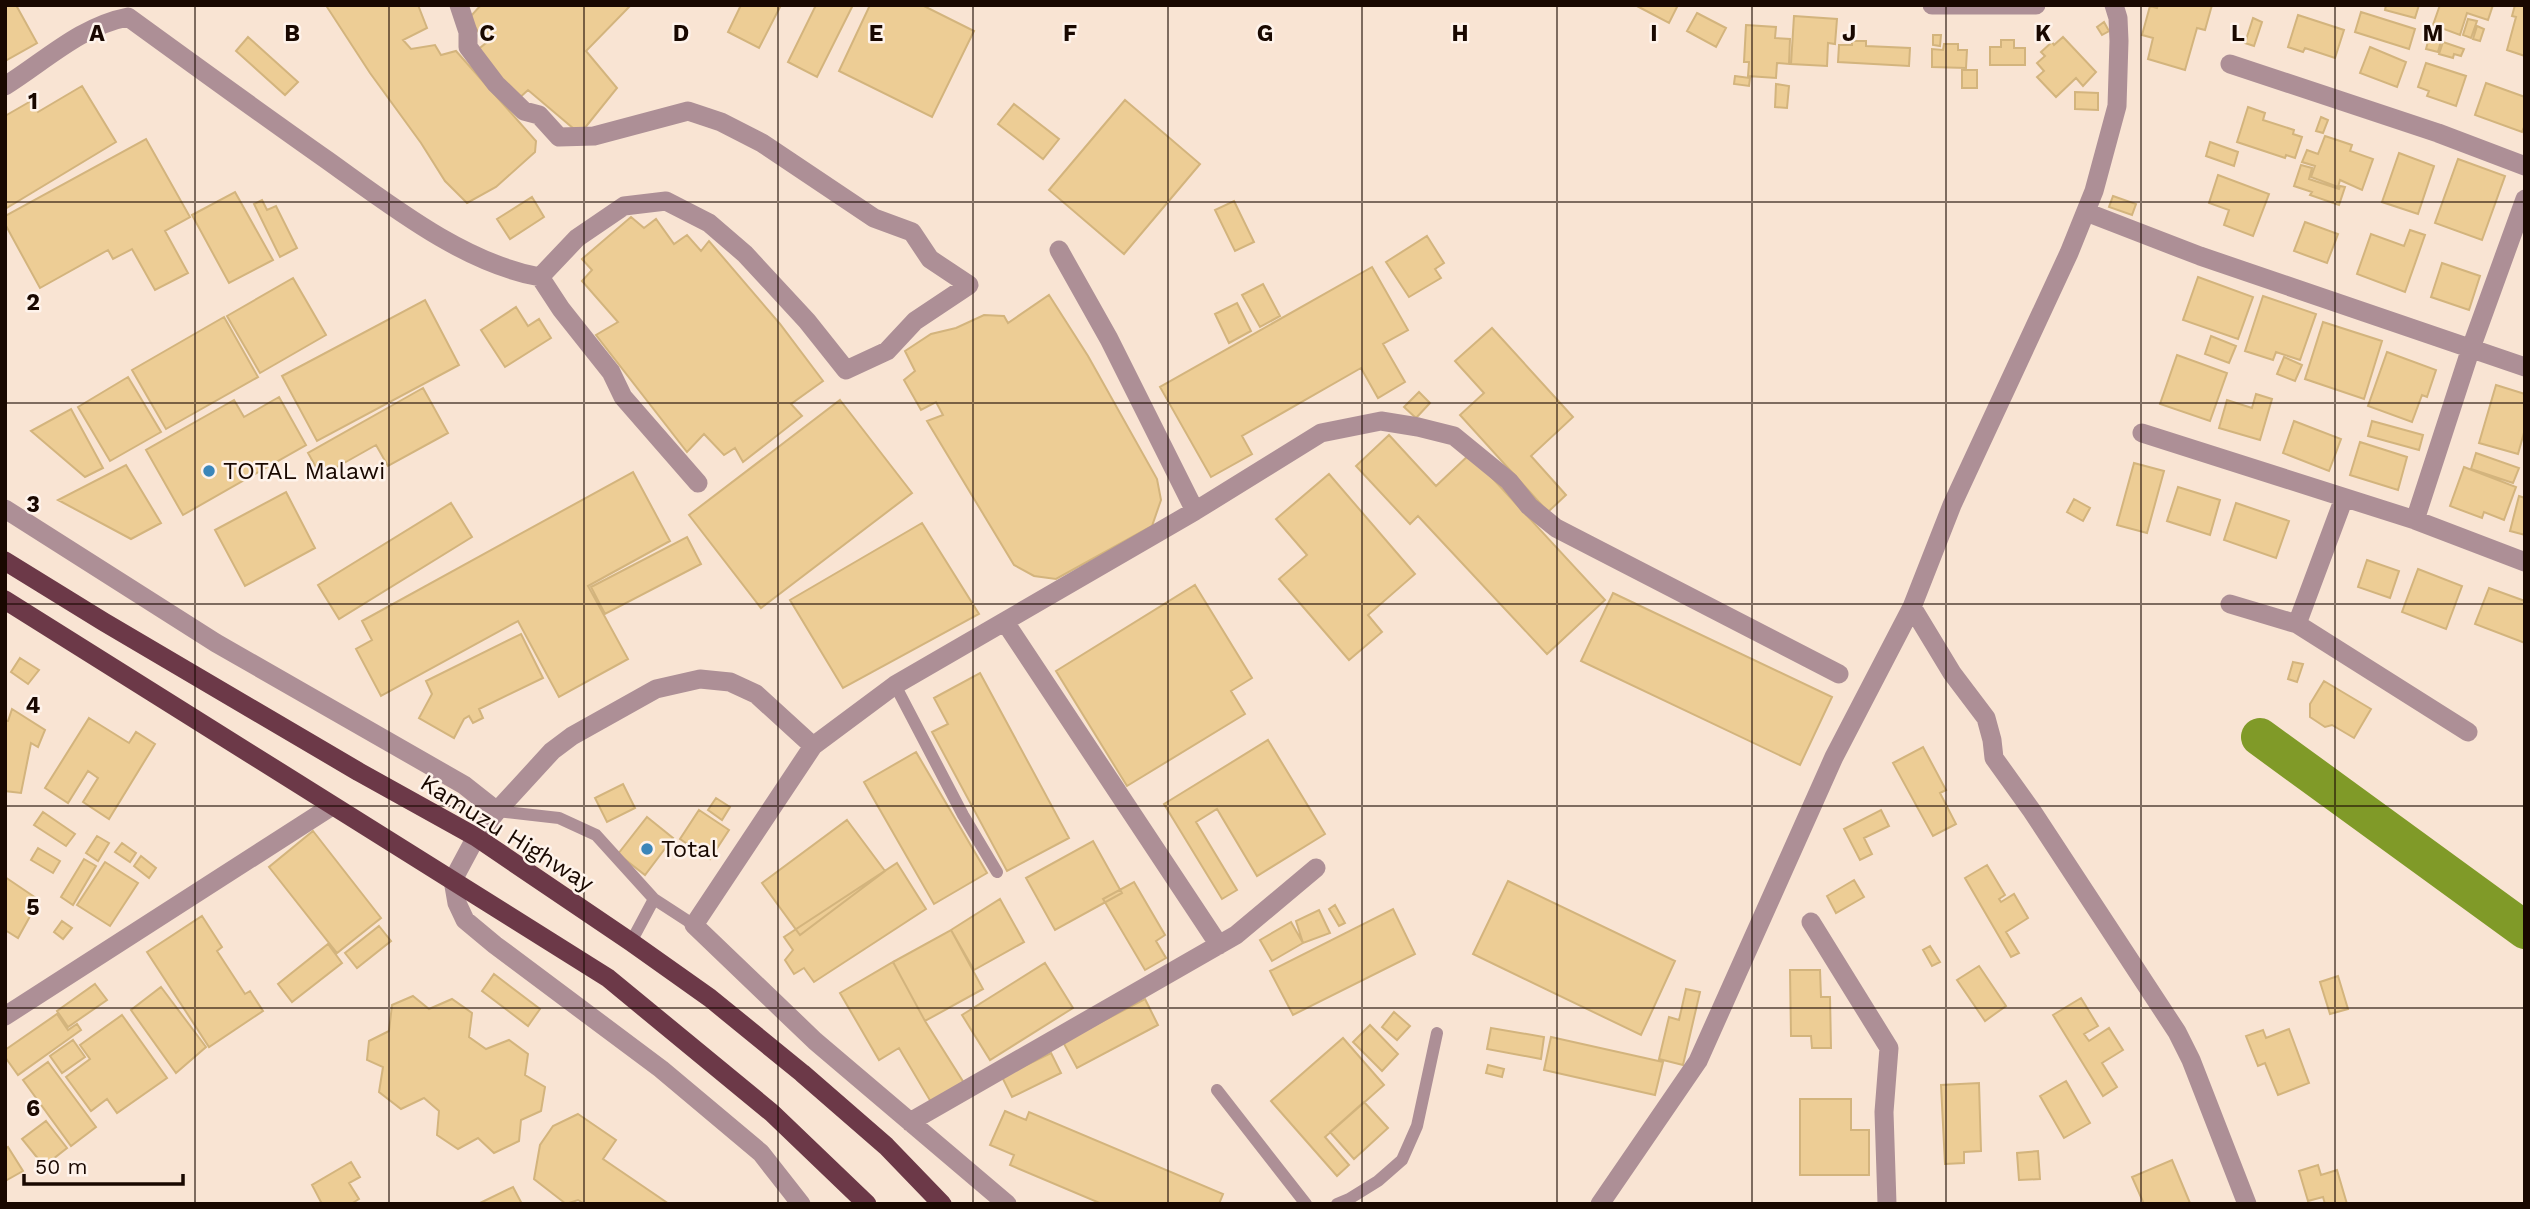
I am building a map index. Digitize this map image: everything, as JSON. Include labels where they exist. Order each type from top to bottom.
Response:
[{"type":"highway","name":"Kamuzu Highway","points":[[5,561],[359,772],[476,836],[631,942],[710,998],[802,1073],[886,1146],[942,1204]]},
{"type":"highway","points":[[5,600],[608,978],[772,1113],[867,1204]]},
{"type":"street","points":[[458,5],[468,32],[468,47],[496,84],[524,111],[539,115],[559,137],[594,136],[688,111],[721,122],[762,143],[874,218],[912,232],[930,259],[969,285],[915,321],[887,351],[846,370],[807,321],[745,254],[709,223],[666,201],[624,206],[577,238],[540,277]]},
{"type":"street","points":[[1932,5],[2036,5]]},
{"type":"street","points":[[1600,1204],[1698,1061],[1834,757],[1912,607],[1952,505],[2086,212],[2117,106],[2119,41],[2118,18],[2114,5]]},
{"type":"street","points":[[5,86],[89,29],[126,11],[387,202],[470,254],[514,272],[540,277],[561,309],[611,372],[623,397],[698,483]]},
{"type":"street","points":[[2230,64],[2412,124],[2525,166]]},
{"type":"street","points":[[2415,520],[2471,348],[2525,199]]},
{"type":"street","points":[[2086,212],[2200,256],[2525,367]]},
{"type":"street","points":[[1059,250],[1109,339],[1195,511]]},
{"type":"street","points":[[1007,1204],[815,1041],[694,925],[813,746],[895,685],[1195,511],[1321,433],[1381,421],[1418,426],[1454,436],[1509,481],[1529,506],[1556,528],[1839,674]]},
{"type":"street","points":[[2142,433],[2415,520],[2525,562]]},
{"type":"street","points":[[2297,624],[2344,498]]},
{"type":"street","points":[[5,509],[216,643],[464,785],[497,811]]},
{"type":"street","points":[[2230,604],[2297,624],[2469,732]]},
{"type":"street","points":[[1912,607],[1952,673],[1986,718],[1993,740],[1994,758],[2032,811],[2177,1032],[2191,1060],[2247,1204]]},
{"type":"street","points":[[1005,622],[1219,945]]},
{"type":"street","points":[[801,1204],[761,1153],[661,1069],[495,946],[465,920],[457,903],[453,880],[476,836],[535,768],[572,736],[656,689],[700,679],[730,682],[756,694],[813,746]]},
{"type":"street","points":[[5,1016],[332,806]]},
{"type":"street","points":[[910,1122],[1237,935],[1316,868]]},
{"type":"street","points":[[1811,922],[1889,1048],[1884,1112],[1887,1204]]},
{"type":"lane","points":[[895,685],[963,815],[997,872]]},
{"type":"lane","points":[[497,811],[559,818],[577,825],[607,844],[654,899],[694,925]]},
{"type":"lane","points":[[631,942],[654,899]]},
{"type":"lane","points":[[1337,1204],[1378,1181],[1402,1160],[1417,1126],[1437,1033]]},
{"type":"lane","points":[[1217,1090],[1306,1204]]},
{"type":"building","points":[[5,5],[16,5],[37,43],[5,61]]},
{"type":"building","points":[[418,5],[427,28],[403,40],[411,49],[435,45],[441,55],[456,51],[536,141],[535,152],[496,187],[467,203],[445,181],[370,73],[327,7]]},
{"type":"building","points":[[481,5],[631,5],[586,51],[617,88],[580,134],[528,90],[517,100],[476,51],[486,43],[469,18]]},
{"type":"building","points":[[741,5],[781,5],[759,48],[728,32]]},
{"type":"building","points":[[816,5],[853,5],[817,77],[788,62]]},
{"type":"building","points":[[870,5],[922,5],[974,31],[932,117],[839,71]]},
{"type":"building","points":[[1635,5],[1678,5],[1669,23]]},
{"type":"building","points":[[2158,5],[2212,5],[2205,30],[2197,28],[2185,70],[2148,59],[2153,38],[2142,35],[2150,6],[2157,8]]},
{"type":"building","points":[[2386,5],[2419,5],[2415,18],[2385,10]]},
{"type":"building","points":[[2440,5],[2493,5],[2488,20],[2467,13],[2460,35],[2433,25]]},
{"type":"building","points":[[2515,5],[2525,5],[2525,56],[2507,50],[2516,17],[2512,16]]},
{"type":"building","points":[[2361,12],[2415,29],[2409,49],[2355,32]]},
{"type":"building","points":[[1697,13],[1726,28],[1716,47],[1687,31]]},
{"type":"building","points":[[2298,15],[2344,30],[2335,58],[2305,48],[2303,52],[2288,47]]},
{"type":"building","points":[[1794,16],[1837,19],[1835,44],[1828,43],[1827,66],[1791,64]]},
{"type":"building","points":[[2253,18],[2262,22],[2254,46],[2245,43]]},
{"type":"building","points":[[2468,19],[2477,21],[2471,38],[2463,35]]},
{"type":"building","points":[[2104,22],[2109,31],[2102,35],[2097,27]]},
{"type":"building","points":[[1746,25],[1776,27],[1775,38],[1790,39],[1789,64],[1777,63],[1776,78],[1748,76],[1749,62],[1744,62]]},
{"type":"building","points":[[2477,26],[2484,29],[2480,41],[2473,39]]},
{"type":"building","points":[[1933,35],[1941,35],[1940,46],[1933,45]]},
{"type":"building","points":[[248,37],[298,82],[285,95],[236,51]]},
{"type":"building","points":[[2063,37],[2096,72],[2083,86],[2076,78],[2056,97],[2037,77],[2044,71],[2037,63],[2045,56],[2041,52]]},
{"type":"building","points":[[2429,38],[2441,41],[2438,52],[2426,49]]},
{"type":"building","points":[[2001,40],[2014,40],[2014,48],[2025,48],[2025,65],[1990,65],[1990,47],[2001,47]]},
{"type":"building","points":[[1852,41],[1866,41],[1866,46],[1910,48],[1909,66],[1838,62],[1839,45],[1852,45]]},
{"type":"building","points":[[2443,42],[2464,49],[2461,56],[2454,54],[2453,58],[2439,54]]},
{"type":"building","points":[[1944,44],[1958,44],[1958,50],[1967,50],[1966,68],[1932,67],[1932,49],[1943,50]]},
{"type":"building","points":[[2370,47],[2406,62],[2397,87],[2360,73]]},
{"type":"building","points":[[2426,63],[2466,76],[2456,106],[2427,96],[2429,91],[2418,87]]},
{"type":"building","points":[[1962,70],[1977,70],[1977,88],[1962,88]]},
{"type":"building","points":[[1735,76],[1750,78],[1749,86],[1734,84]]},
{"type":"building","points":[[2486,83],[2525,97],[2525,125],[2522,132],[2475,115]]},
{"type":"building","points":[[1776,84],[1789,86],[1787,108],[1775,107]]},
{"type":"building","points":[[82,86],[116,142],[5,209],[5,116],[31,101],[38,112]]},
{"type":"building","points":[[2075,92],[2098,93],[2098,110],[2075,109]]},
{"type":"building","points":[[1125,100],[1200,164],[1124,254],[1049,190]]},
{"type":"building","points":[[1014,104],[1059,139],[1043,159],[998,124]]},
{"type":"building","points":[[2248,107],[2265,113],[2263,120],[2294,130],[2293,134],[2302,137],[2295,158],[2286,155],[2285,158],[2237,142]]},
{"type":"building","points":[[2321,117],[2328,120],[2323,133],[2316,131]]},
{"type":"building","points":[[2325,136],[2352,145],[2350,151],[2373,159],[2362,190],[2340,180],[2338,187],[2311,177],[2315,166],[2302,162],[2307,150],[2318,154]]},
{"type":"building","points":[[146,139],[190,217],[165,231],[188,273],[155,290],[132,249],[113,259],[108,250],[40,288],[5,224],[5,216]]},
{"type":"building","points":[[2210,142],[2238,152],[2234,166],[2206,156]]},
{"type":"building","points":[[2399,153],[2434,166],[2418,214],[2382,202]]},
{"type":"building","points":[[2458,159],[2505,176],[2482,240],[2435,223]]},
{"type":"building","points":[[2301,165],[2312,168],[2309,179],[2339,189],[2340,186],[2345,187],[2339,205],[2294,186]]},
{"type":"building","points":[[2218,175],[2269,194],[2253,236],[2224,225],[2229,210],[2209,203]]},
{"type":"building","points":[[235,192],[273,260],[229,283],[192,215]]},
{"type":"building","points":[[2113,196],[2136,204],[2132,215],[2109,207]]},
{"type":"building","points":[[532,197],[544,217],[510,239],[497,219]]},
{"type":"building","points":[[262,200],[267,210],[276,206],[297,248],[280,257],[254,204]]},
{"type":"building","points":[[1234,201],[1254,242],[1235,251],[1215,210]]},
{"type":"building","points":[[631,217],[644,228],[656,219],[674,244],[687,235],[701,251],[709,241],[780,324],[823,381],[791,404],[802,416],[743,462],[735,448],[724,455],[704,434],[687,452],[596,335],[618,322],[582,281],[592,270],[582,259]]},
{"type":"building","points":[[2305,222],[2338,234],[2327,263],[2294,251]]},
{"type":"building","points":[[2410,230],[2425,235],[2405,292],[2357,274],[2371,234],[2404,246]]},
{"type":"building","points":[[1427,236],[1444,263],[1435,269],[1441,278],[1409,297],[1386,262]]},
{"type":"building","points":[[2442,263],[2480,276],[2469,310],[2431,297]]},
{"type":"building","points":[[1372,267],[1408,330],[1383,344],[1405,382],[1378,398],[1361,368],[1242,436],[1252,454],[1211,477],[1160,387]]},
{"type":"building","points":[[2198,277],[2253,297],[2238,339],[2183,320]]},
{"type":"building","points":[[293,278],[326,335],[260,373],[227,316]]},
{"type":"building","points":[[1263,284],[1280,316],[1260,327],[1242,295]]},
{"type":"building","points":[[1049,295],[1088,356],[1157,479],[1161,500],[1152,526],[1056,579],[1034,576],[1014,565],[927,421],[943,415],[936,402],[921,410],[904,380],[915,371],[905,351],[931,334],[956,328],[984,315],[1004,316],[1008,323]]},
{"type":"building","points":[[2263,296],[2316,314],[2300,360],[2276,352],[2273,360],[2245,351]]},
{"type":"building","points":[[425,300],[459,365],[317,441],[282,376]]},
{"type":"building","points":[[1237,303],[1251,331],[1229,343],[1215,314]]},
{"type":"building","points":[[516,307],[528,326],[539,319],[551,338],[505,367],[481,330]]},
{"type":"building","points":[[224,317],[258,377],[166,429],[132,370]]},
{"type":"building","points":[[2323,322],[2382,341],[2364,399],[2305,379]]},
{"type":"building","points":[[1492,328],[1573,417],[1531,456],[1566,495],[1548,512],[1460,415],[1484,393],[1455,361]]},
{"type":"building","points":[[2211,336],[2236,346],[2229,363],[2205,354]]},
{"type":"building","points":[[2387,352],[2436,370],[2427,397],[2422,395],[2412,422],[2368,406]]},
{"type":"building","points":[[2177,355],[2227,373],[2210,421],[2160,404]]},
{"type":"building","points":[[2284,357],[2302,365],[2295,381],[2277,374]]},
{"type":"building","points":[[128,377],[161,432],[110,461],[78,407]]},
{"type":"building","points":[[2496,385],[2525,394],[2525,429],[2518,454],[2479,443]]},
{"type":"building","points":[[423,388],[448,433],[388,466],[376,445],[321,476],[308,453]]},
{"type":"building","points":[[1419,392],[1430,403],[1416,418],[1404,407]]},
{"type":"building","points":[[2256,394],[2272,399],[2260,440],[2219,428],[2227,400],[2252,408]]},
{"type":"building","points":[[279,397],[306,445],[183,515],[146,450],[234,400],[244,417]]},
{"type":"building","points":[[840,400],[912,493],[761,608],[689,515]]},
{"type":"building","points":[[71,409],[103,468],[85,477],[31,431]]},
{"type":"building","points":[[2294,421],[2341,439],[2329,471],[2283,453]]},
{"type":"building","points":[[2372,421],[2423,435],[2419,450],[2368,436]]},
{"type":"building","points":[[1389,435],[1436,486],[1470,454],[1605,600],[1547,654],[1418,516],[1410,524],[1356,466]]},
{"type":"building","points":[[2360,442],[2407,457],[2398,490],[2350,475]]},
{"type":"building","points":[[2476,453],[2519,468],[2513,483],[2471,469]]},
{"type":"building","points":[[2134,463],[2164,471],[2147,533],[2117,525]]},
{"type":"building","points":[[126,465],[161,523],[131,539],[58,500]]},
{"type":"building","points":[[2464,467],[2516,487],[2504,520],[2484,512],[2482,518],[2450,506]]},
{"type":"building","points":[[633,472],[670,541],[588,586],[628,659],[559,697],[518,621],[381,696],[356,649],[372,640],[362,621]]},
{"type":"building","points":[[1329,474],[1415,574],[1368,615],[1382,632],[1349,660],[1279,579],[1307,555],[1276,519]]},
{"type":"building","points":[[2178,487],[2220,500],[2210,535],[2167,521]]},
{"type":"building","points":[[286,492],[315,548],[245,586],[215,530]]},
{"type":"building","points":[[2519,496],[2525,498],[2525,535],[2510,531]]},
{"type":"building","points":[[2074,499],[2090,508],[2083,521],[2067,512]]},
{"type":"building","points":[[451,503],[472,537],[339,619],[318,585]]},
{"type":"building","points":[[2236,503],[2289,521],[2276,558],[2224,540]]},
{"type":"building","points":[[922,523],[979,614],[843,688],[790,600]]},
{"type":"building","points":[[687,537],[701,564],[605,614],[591,587]]},
{"type":"building","points":[[2367,560],[2399,571],[2390,598],[2358,587]]},
{"type":"building","points":[[2418,569],[2462,586],[2446,629],[2402,612]]},
{"type":"building","points":[[1195,585],[1252,678],[1231,691],[1245,714],[1127,786],[1056,671]]},
{"type":"building","points":[[2489,588],[2525,601],[2525,643],[2475,624]]},
{"type":"building","points":[[1613,593],[1832,697],[1800,765],[1581,661]]},
{"type":"building","points":[[521,634],[543,678],[479,709],[483,718],[473,723],[469,716],[464,719],[454,738],[419,718],[432,694],[426,681]]},
{"type":"building","points":[[20,658],[39,670],[28,684],[11,672]]},
{"type":"building","points":[[2293,662],[2303,664],[2297,682],[2288,679]]},
{"type":"building","points":[[980,673],[1069,838],[1007,871],[932,732],[948,724],[934,698]]},
{"type":"building","points":[[2324,681],[2371,709],[2354,738],[2332,725],[2325,727],[2310,717],[2310,704]]},
{"type":"building","points":[[12,709],[45,730],[38,747],[31,743],[21,793],[5,791],[5,721],[8,721]]},
{"type":"building","points":[[89,718],[129,743],[136,732],[155,744],[109,819],[83,802],[98,778],[88,771],[68,803],[45,788]]},
{"type":"building","points":[[1268,740],[1325,834],[1257,876],[1217,809],[1196,822],[1237,890],[1222,899],[1164,804]]},
{"type":"building","points":[[1923,747],[1946,790],[1940,793],[1956,824],[1933,836],[1893,763]]},
{"type":"building","points":[[916,752],[987,873],[934,904],[864,782]]},
{"type":"building","points":[[623,784],[635,808],[607,822],[595,798]]},
{"type":"building","points":[[716,798],[730,807],[722,820],[708,810]]},
{"type":"building","points":[[699,810],[729,830],[710,859],[680,839]]},
{"type":"building","points":[[1881,810],[1889,826],[1864,838],[1872,854],[1860,860],[1844,829]]},
{"type":"building","points":[[43,812],[75,834],[66,846],[34,825]]},
{"type":"building","points":[[647,817],[673,838],[645,875],[618,854]]},
{"type":"building","points":[[847,820],[885,871],[800,935],[762,883]]},
{"type":"building","points":[[313,831],[381,918],[337,953],[269,867]]},
{"type":"building","points":[[97,836],[109,843],[98,861],[86,853]]},
{"type":"building","points":[[1093,841],[1122,893],[1055,930],[1026,878]]},
{"type":"building","points":[[122,843],[136,853],[130,862],[115,852]]},
{"type":"building","points":[[38,848],[60,861],[53,873],[31,860]]},
{"type":"building","points":[[141,856],[156,868],[149,878],[134,866]]},
{"type":"building","points":[[84,859],[96,866],[73,905],[61,897]]},
{"type":"building","points":[[105,862],[138,883],[110,926],[77,905]]},
{"type":"building","points":[[897,863],[926,909],[814,982],[804,968],[794,974],[785,960],[793,950],[784,937]]},
{"type":"building","points":[[1987,865],[2005,895],[1999,899],[2001,902],[2014,894],[2028,918],[2006,932],[2019,953],[2011,957],[1965,878]]},
{"type":"building","points":[[5,877],[39,900],[18,938],[5,930]]},
{"type":"building","points":[[1854,880],[1864,897],[1836,913],[1827,896]]},
{"type":"building","points":[[1508,881],[1675,961],[1641,1035],[1473,954]]},
{"type":"building","points":[[1134,882],[1165,935],[1156,941],[1166,958],[1145,970],[1103,899]]},
{"type":"building","points":[[1000,899],[1024,942],[974,970],[951,930]]},
{"type":"building","points":[[1335,905],[1345,923],[1339,926],[1329,909]]},
{"type":"building","points":[[1393,909],[1415,954],[1293,1015],[1270,971]]},
{"type":"building","points":[[1319,910],[1330,933],[1303,943],[1296,921]]},
{"type":"building","points":[[202,916],[222,947],[217,951],[245,994],[250,991],[263,1011],[209,1047],[147,952]]},
{"type":"building","points":[[62,921],[72,928],[63,939],[54,932]]},
{"type":"building","points":[[1291,922],[1303,943],[1272,961],[1260,940]]},
{"type":"building","points":[[379,926],[391,941],[357,968],[345,953]]},
{"type":"building","points":[[951,930],[983,989],[925,1021],[893,962]]},
{"type":"building","points":[[328,944],[342,963],[292,1002],[278,984]]},
{"type":"building","points":[[1930,946],[1940,962],[1932,966],[1923,950]]},
{"type":"building","points":[[893,962],[925,1021],[964,1083],[931,1102],[899,1048],[879,1060],[840,993]]},
{"type":"building","points":[[1045,963],[1073,1008],[990,1060],[962,1015]]},
{"type":"building","points":[[1979,966],[2006,1006],[1985,1021],[1957,980]]},
{"type":"building","points":[[1790,970],[1820,970],[1821,997],[1830,997],[1831,1048],[1812,1048],[1811,1036],[1791,1036]]},
{"type":"building","points":[[494,974],[540,1009],[528,1026],[482,991]]},
{"type":"building","points":[[2338,976],[2348,1009],[2330,1014],[2320,982]]},
{"type":"building","points":[[95,984],[107,1000],[68,1027],[57,1011]]},
{"type":"building","points":[[161,987],[206,1047],[176,1073],[131,1010]]},
{"type":"building","points":[[1686,989],[1700,992],[1683,1065],[1659,1059],[1669,1017],[1679,1020]]},
{"type":"building","points":[[413,996],[429,1009],[452,999],[472,1013],[469,1037],[486,1049],[509,1040],[528,1054],[525,1075],[545,1087],[541,1111],[521,1120],[519,1141],[494,1153],[478,1138],[458,1149],[437,1135],[439,1111],[424,1098],[401,1109],[379,1092],[383,1067],[367,1060],[369,1041],[389,1031],[392,1005]]},
{"type":"building","points":[[2081,998],[2098,1026],[2084,1034],[2089,1041],[2109,1028],[2123,1050],[2102,1063],[2117,1087],[2103,1096],[2053,1015]]},
{"type":"building","points":[[1145,999],[1158,1025],[1077,1068],[1063,1042]]},
{"type":"building","points":[[1394,1012],[1410,1026],[1397,1040],[1382,1027]]},
{"type":"building","points":[[57,1014],[68,1030],[77,1024],[81,1030],[18,1075],[5,1057],[5,1050]]},
{"type":"building","points":[[122,1015],[167,1078],[117,1113],[107,1099],[91,1111],[66,1077],[90,1059],[80,1045]]},
{"type":"building","points":[[1370,1025],[1398,1054],[1382,1071],[1353,1042]]},
{"type":"building","points":[[1491,1028],[1544,1037],[1541,1059],[1487,1049]]},
{"type":"building","points":[[2289,1029],[2309,1083],[2278,1095],[2265,1063],[2258,1066],[2246,1036],[2263,1030],[2266,1038]]},
{"type":"building","points":[[1551,1037],[1663,1062],[1655,1095],[1544,1070]]},
{"type":"building","points":[[1343,1038],[1384,1085],[1325,1137],[1349,1165],[1337,1176],[1271,1101]]},
{"type":"building","points":[[73,1040],[85,1057],[62,1073],[50,1056]]},
{"type":"building","points":[[1051,1053],[1061,1073],[1012,1097],[1002,1077]]},
{"type":"building","points":[[48,1062],[96,1127],[71,1146],[23,1080]]},
{"type":"building","points":[[1488,1065],[1504,1069],[1502,1077],[1486,1073]]},
{"type":"building","points":[[2066,1081],[2090,1123],[2064,1138],[2040,1096]]},
{"type":"building","points":[[1979,1083],[1981,1151],[1964,1152],[1964,1163],[1945,1164],[1941,1085]]},
{"type":"building","points":[[1800,1099],[1851,1099],[1851,1130],[1869,1130],[1869,1175],[1800,1175]]},
{"type":"building","points":[[1364,1102],[1388,1128],[1354,1159],[1330,1132]]},
{"type":"building","points":[[1005,1111],[1026,1120],[1029,1112],[1223,1194],[1219,1204],[1102,1204],[1010,1165],[1014,1155],[990,1145]]},
{"type":"building","points":[[578,1114],[616,1140],[603,1159],[669,1204],[585,1204],[578,1200],[566,1204],[534,1179],[540,1145],[553,1126]]},
{"type":"building","points":[[46,1121],[67,1148],[44,1166],[22,1139]]},
{"type":"building","points":[[8,1147],[23,1171],[5,1181],[5,1149]]},
{"type":"building","points":[[2038,1151],[2040,1179],[2019,1180],[2017,1153]]},
{"type":"building","points":[[2172,1160],[2190,1203],[2144,1204],[2132,1177]]},
{"type":"building","points":[[351,1162],[360,1177],[349,1183],[359,1199],[351,1204],[322,1204],[312,1185]]},
{"type":"building","points":[[2318,1165],[2321,1175],[2337,1170],[2347,1204],[2325,1204],[2323,1197],[2308,1201],[2299,1171]]},
{"type":"building","points":[[513,1187],[522,1204],[478,1204]]},
{"type":"waterway","points":[[2260,737],[2525,930]]},
{"type":"place","name":"TOTAL Malawi","points":[[209,471]]},
{"type":"place","name":"Total","points":[[647,849]]}]
